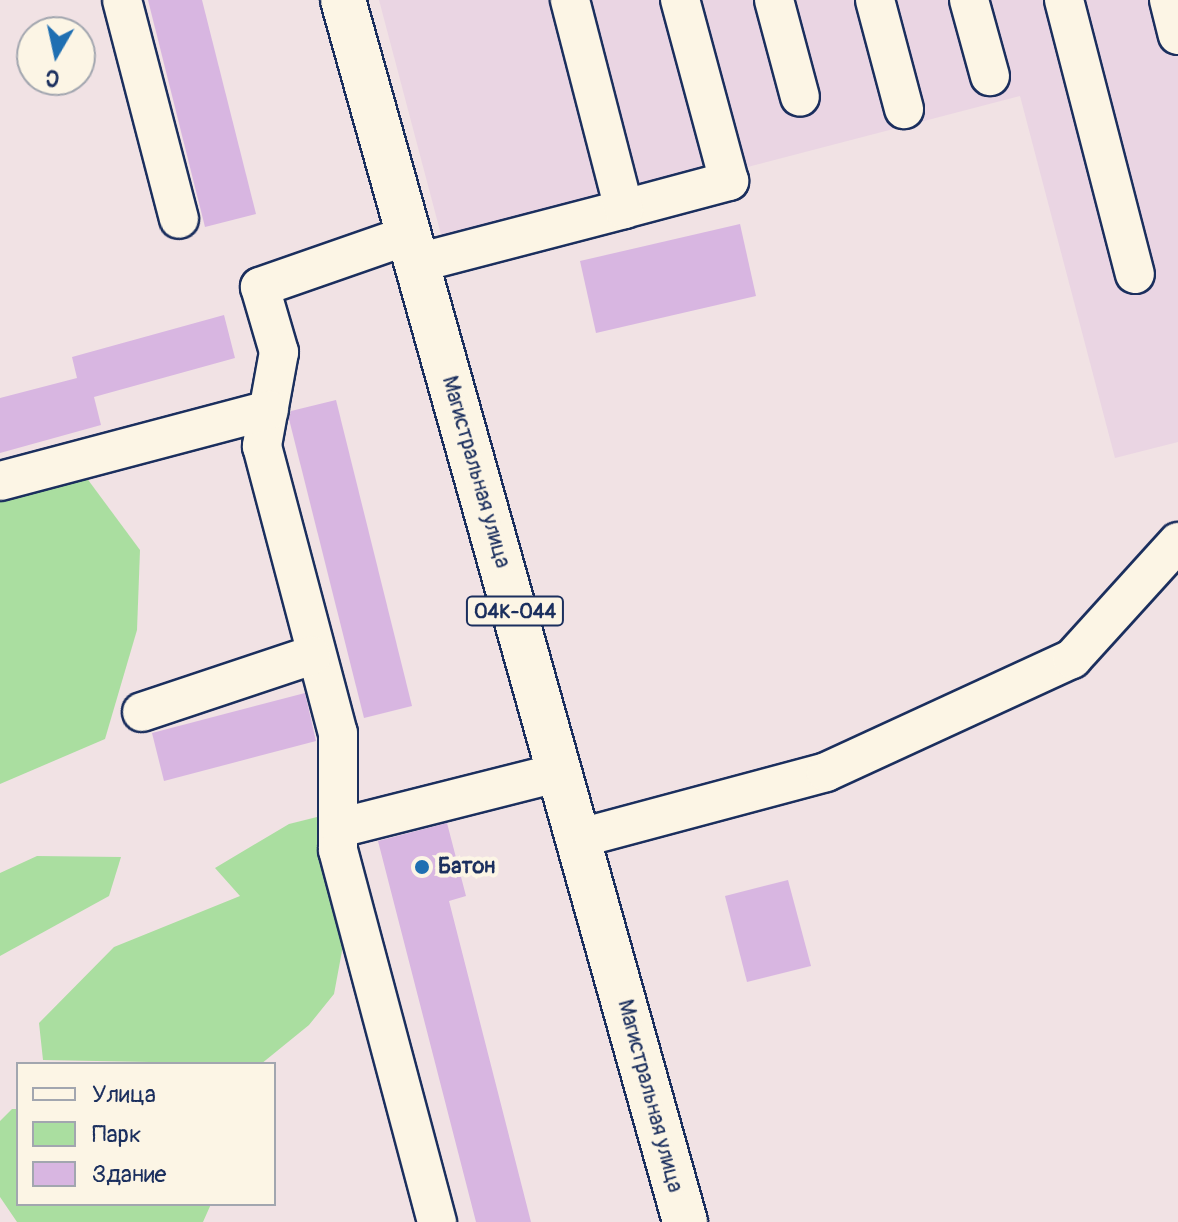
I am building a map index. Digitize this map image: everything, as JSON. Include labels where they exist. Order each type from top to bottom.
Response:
[{"type":"main road","name":"Магистральная улица","points":[[343,0],[685,1222]]},
{"type":"lane","points":[[122,0],[179,219]]},
{"type":"lane","points":[[570,0],[624,209]]},
{"type":"lane","points":[[437,1222],[338,850],[343,827],[338,733],[312,655],[262,446],[279,352],[260,287],[413,249],[624,209],[729,181],[680,0]]},
{"type":"lane","points":[[774,0],[800,97]]},
{"type":"lane","points":[[875,0],[904,109]]},
{"type":"lane","points":[[969,0],[990,76]]},
{"type":"lane","points":[[1064,0],[1135,274]]},
{"type":"lane","points":[[1169,0],[1178,35]]},
{"type":"lane","points":[[0,481],[269,410]]},
{"type":"lane","points":[[580,838],[826,772],[1072,659],[1178,542]]},
{"type":"lane","points":[[142,712],[312,655]]},
{"type":"lane","points":[[343,827],[560,772]]},
{"type":"shaded area","points":[[379,0],[1178,0],[1178,442],[1115,458],[1020,96],[444,246]]},
{"type":"green space","points":[[83,473],[140,550],[137,630],[105,739],[0,784],[0,501]]},
{"type":"green space","points":[[321,816],[347,924],[334,994],[309,1025],[263,1062],[43,1060],[39,1023],[114,947],[240,896],[215,868],[289,824]]},
{"type":"green space","points":[[37,856],[121,857],[109,896],[0,956],[0,873]]},
{"type":"green space","points":[[16,1109],[16,1206],[210,1206],[203,1222],[17,1222],[0,1197],[0,1121]]},
{"type":"building","points":[[148,0],[202,0],[256,214],[205,227]]},
{"type":"building","points":[[740,224],[756,296],[596,333],[580,261]]},
{"type":"building","points":[[224,315],[235,358],[94,397],[101,425],[0,453],[0,398],[77,378],[72,357]]},
{"type":"building","points":[[336,400],[412,706],[364,718],[289,419],[291,411]]},
{"type":"building","points":[[305,693],[316,741],[164,781],[152,733]]},
{"type":"building","points":[[447,823],[466,896],[449,901],[531,1222],[476,1222],[378,841]]},
{"type":"building","points":[[788,880],[811,966],[747,982],[725,896]]},
{"type":"place","name":"Батон","points":[[422,867]]}]
